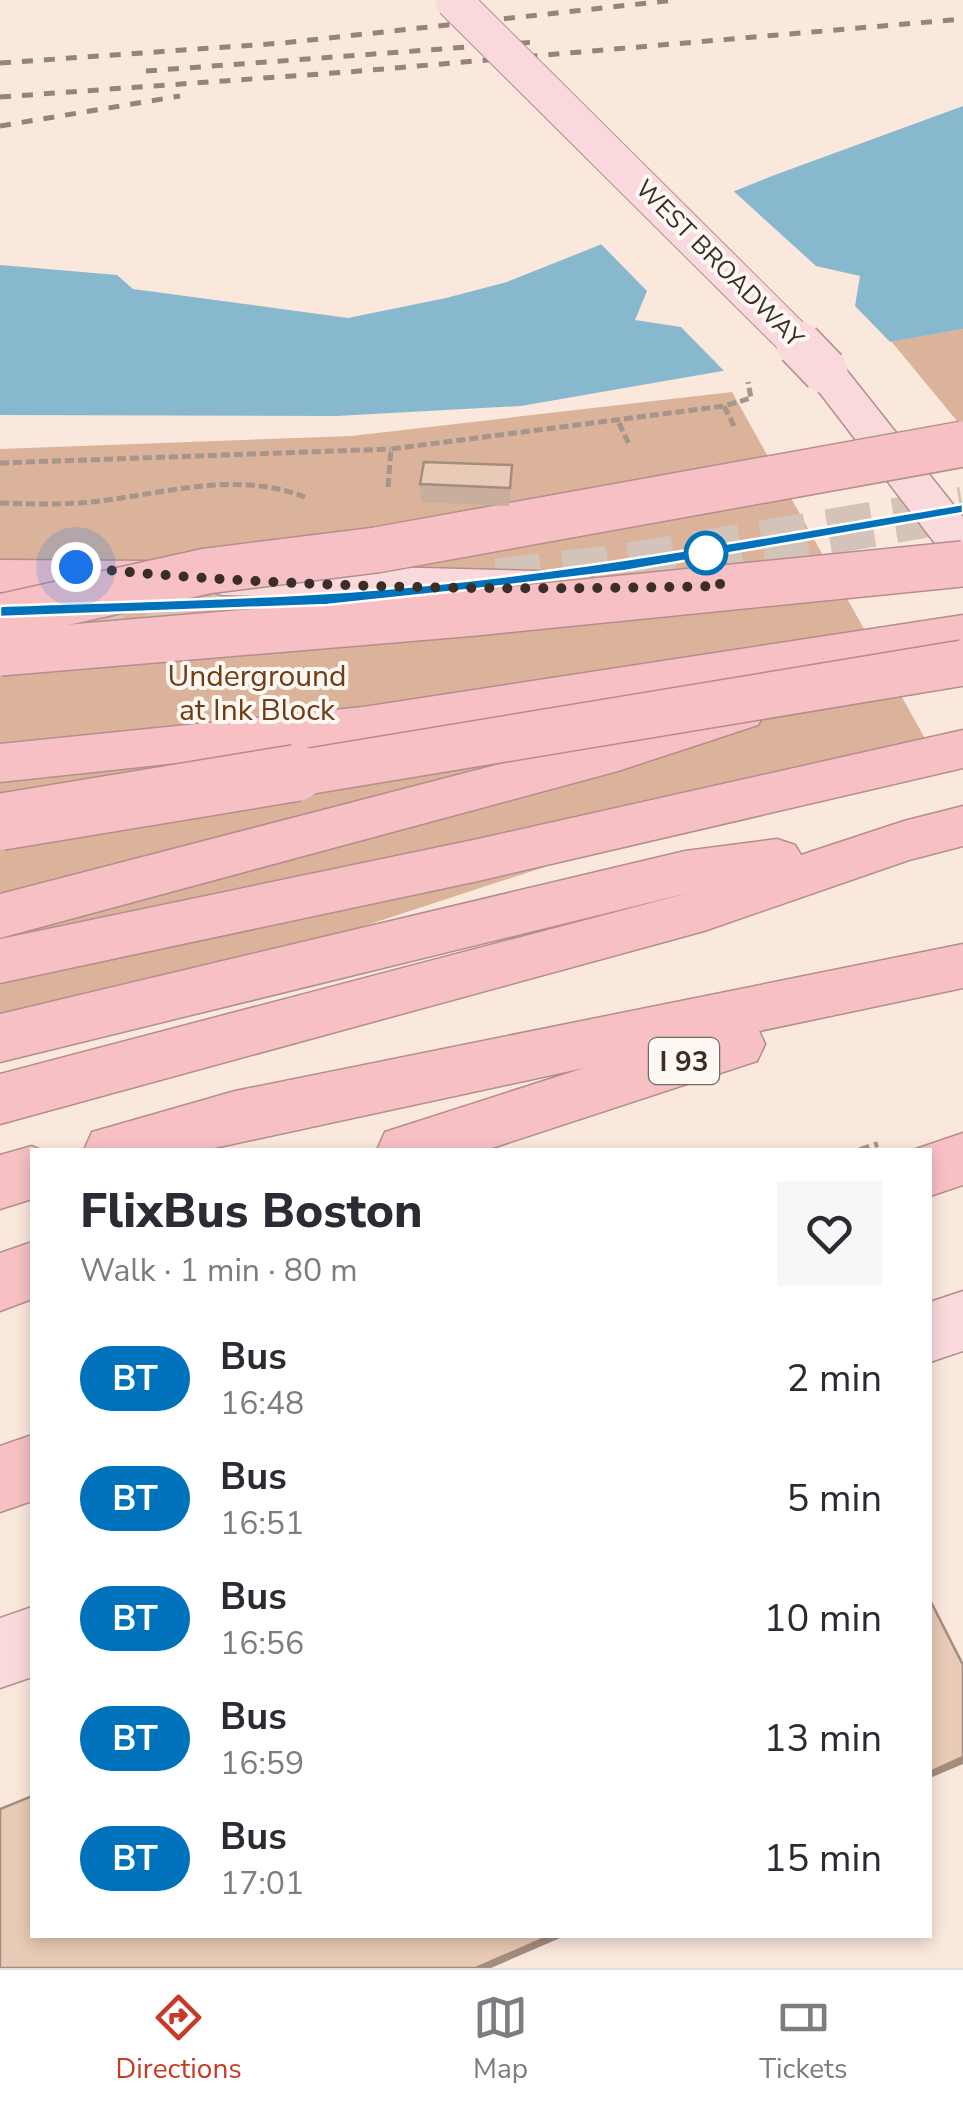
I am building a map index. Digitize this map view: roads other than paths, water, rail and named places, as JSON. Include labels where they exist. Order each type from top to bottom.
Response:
[{"type":"highway","points":[[0,617],[207,570],[376,550],[963,444]]},
{"type":"highway","points":[[0,662],[225,601],[376,550]]},
{"type":"highway","points":[[0,653],[475,613],[963,564]]},
{"type":"highway","points":[[0,576],[180,578]]},
{"type":"highway","points":[[0,764],[206,745],[492,710],[963,632]]},
{"type":"highway","points":[[0,916],[618,752],[963,641]]},
{"type":"highway","points":[[0,822],[963,662]]},
{"type":"highway","points":[[0,962],[478,860],[963,749]]},
{"type":"highway","points":[[0,1038],[685,872],[904,840],[963,826]]},
{"type":"highway","points":[[0,1099],[704,910],[904,840]]},
{"type":"highway","points":[[120,1148],[235,1116],[963,970]]},
{"type":"highway","name":"I 93","points":[[412,1148],[963,970]]},
{"type":"highway","points":[[932,1169],[963,1160]]},
{"type":"highway","points":[[0,1182],[30,1174]]},
{"type":"highway","points":[[0,1282],[30,1272]]},
{"type":"highway","points":[[0,1479],[30,1469]]},
{"type":"main road","name":"WEST BROADWAY","points":[[453,0],[731,273],[824,370],[963,548]]},
{"type":"main road","points":[[0,559],[180,578],[530,588],[854,584],[963,573]]},
{"type":"main road","points":[[932,1331],[963,1321]]},
{"type":"main road","points":[[0,1653],[30,1643]]},
{"type":"water","points":[[963,106],[963,329],[521,406],[336,416],[0,415],[0,265],[117,275],[133,289],[348,318],[507,282],[772,176]]},
{"type":"tunnel","points":[[497,581],[625,566],[963,509]]},
{"type":"tunnel","points":[[78,609],[327,599],[411,590]]},
{"type":"railway","points":[[0,63],[283,43],[675,0]]},
{"type":"railway","points":[[0,97],[348,72],[963,19]]},
{"type":"railway","points":[[146,71],[535,42]]},
{"type":"railway","points":[[0,126],[180,96]]},
{"type":"park label","name":"Underground at Ink Block","points":[[257,693]]}]
